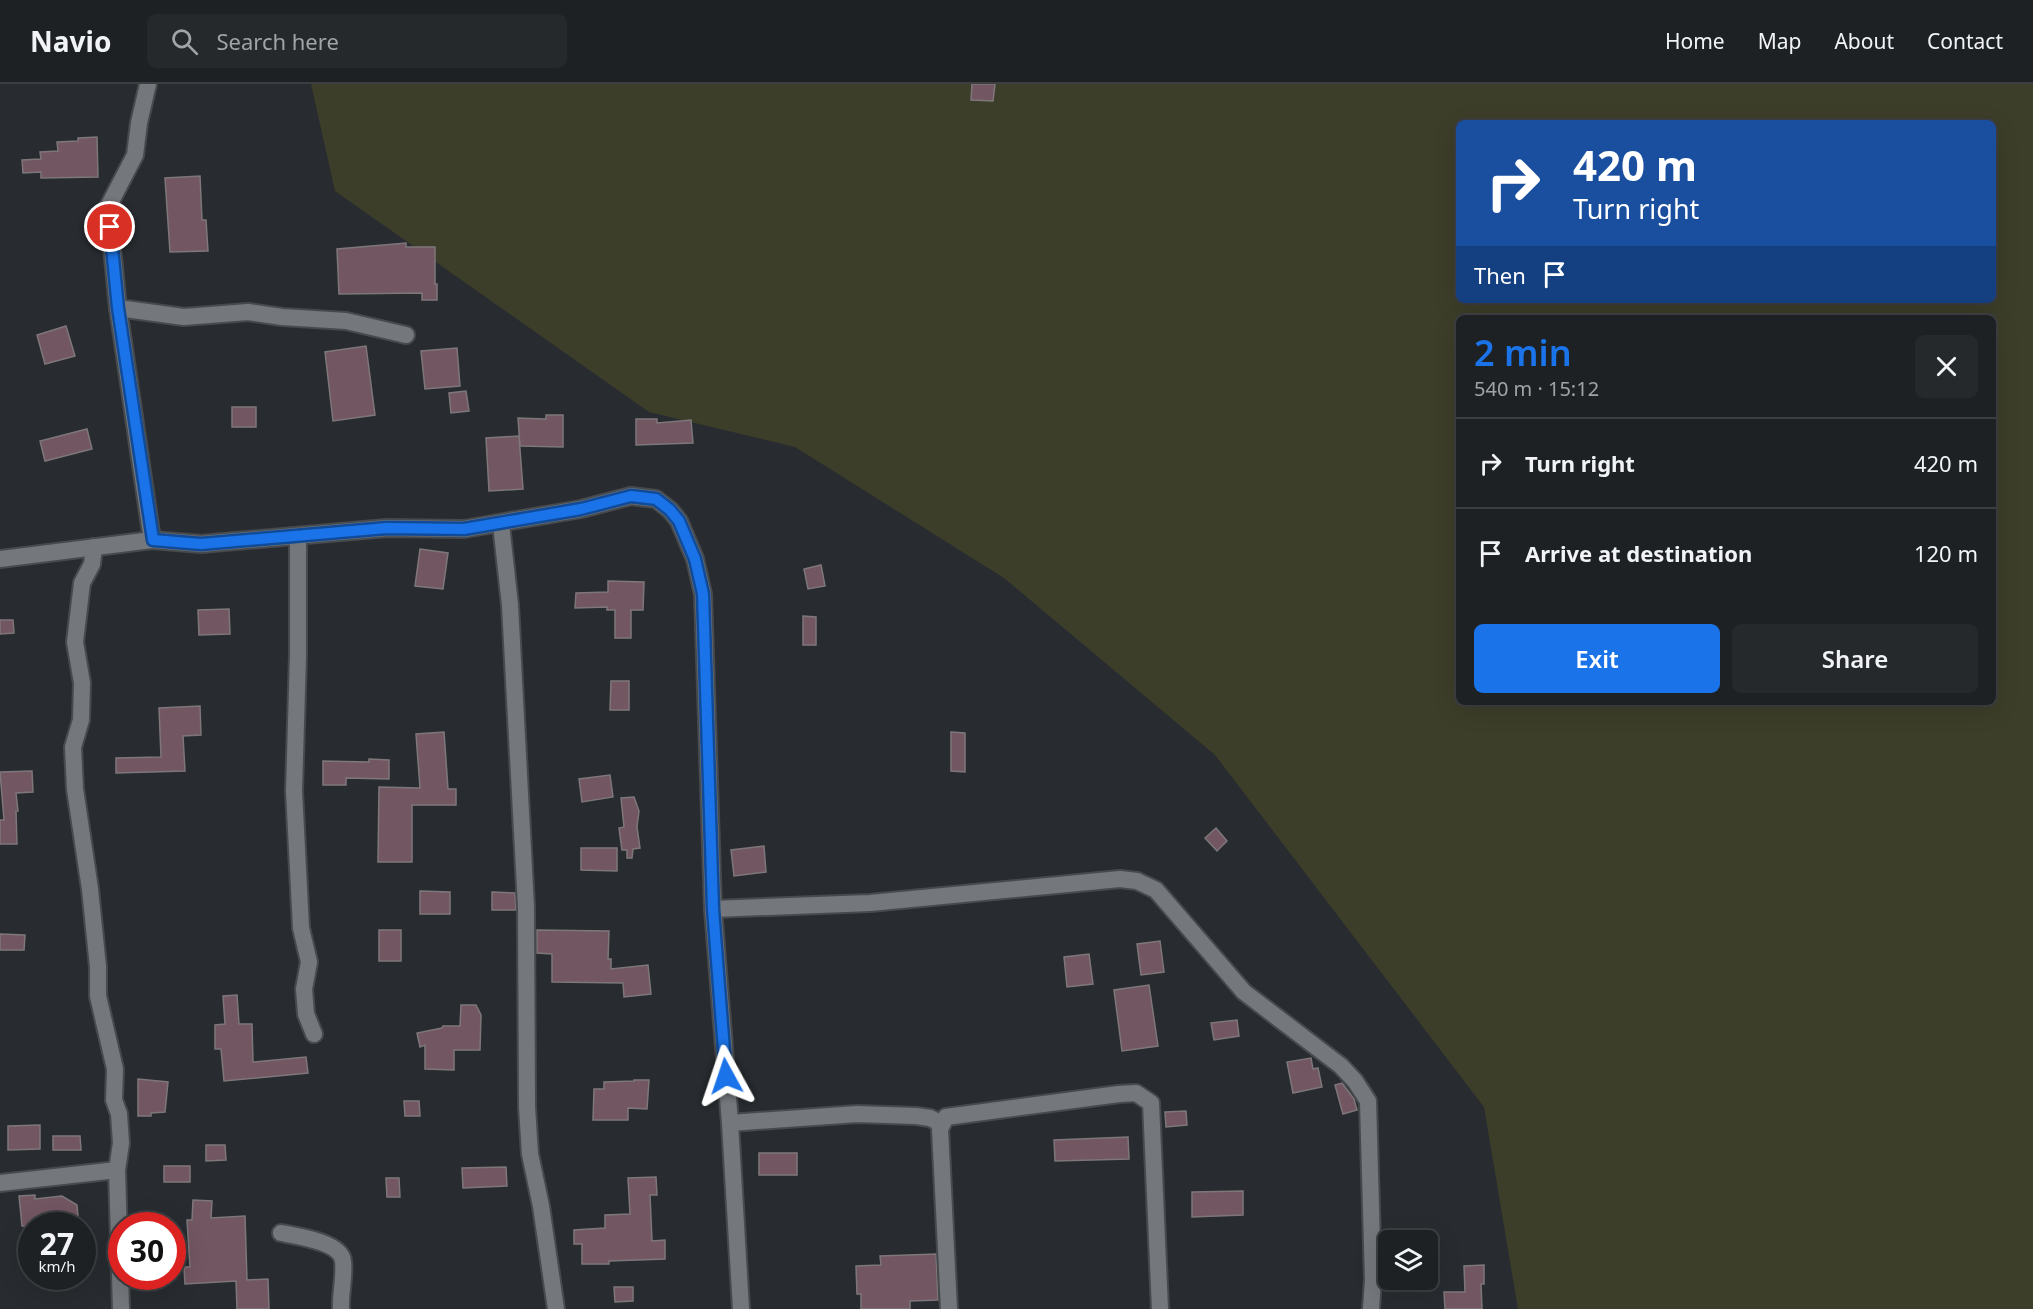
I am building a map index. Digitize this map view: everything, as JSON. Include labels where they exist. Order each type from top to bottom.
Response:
[{"type":"street","points":[[148,84],[139,123],[135,155],[108,207],[118,308],[153,540]]},
{"type":"street","points":[[118,308],[184,317],[248,312],[282,317],[346,321],[406,335]]},
{"type":"street","points":[[0,559],[153,540],[201,544],[387,528],[464,529],[581,509],[631,496],[656,499],[670,510],[679,521],[695,559],[703,594],[713,909],[730,1123],[741,1309]]},
{"type":"street","points":[[501,524],[510,605],[526,907],[527,1107],[530,1154],[541,1206],[556,1309]]},
{"type":"street","points":[[298,536],[298,655],[294,791],[300,928],[309,962],[304,989],[306,1014],[314,1034]]},
{"type":"street","points":[[94,547],[92,564],[82,583],[75,642],[82,683],[81,720],[74,747],[74,768],[90,889],[98,967],[98,996],[115,1070],[114,1100],[119,1114],[121,1143],[117,1170],[121,1309]]},
{"type":"street","points":[[713,909],[870,903],[1119,879],[1137,881],[1156,890],[1245,992],[1341,1066],[1355,1080],[1368,1101],[1373,1280],[1371,1309]]},
{"type":"street","points":[[949,1309],[940,1129],[946,1117],[1136,1093],[1151,1103],[1160,1309]]},
{"type":"street","points":[[730,1123],[858,1114],[923,1117],[942,1124]]},
{"type":"street","points":[[0,1182],[117,1170]]},
{"type":"street","points":[[281,1233],[309,1239],[338,1251],[343,1260],[341,1309]]},
{"type":"green space","points":[[311,84],[2033,84],[2033,1309],[1518,1309],[1484,1107],[1215,755],[1004,578],[795,447],[649,412],[335,191]]},
{"type":"building","points":[[972,84],[995,84],[993,101],[971,100]]},
{"type":"building","points":[[97,137],[98,177],[41,178],[41,172],[23,173],[22,160],[41,159],[40,152],[58,151],[57,142]]},
{"type":"building","points":[[200,176],[202,220],[206,220],[208,251],[170,252],[165,178]]},
{"type":"building","points":[[406,243],[406,247],[435,247],[437,300],[422,300],[422,293],[339,294],[337,249]]},
{"type":"building","points":[[66,326],[75,356],[45,364],[37,335]]},
{"type":"building","points":[[366,346],[375,415],[333,421],[325,352]]},
{"type":"building","points":[[457,348],[460,386],[425,389],[421,351]]},
{"type":"building","points":[[466,391],[469,411],[451,413],[449,393]]},
{"type":"building","points":[[232,407],[256,407],[256,427],[232,427]]},
{"type":"building","points":[[546,415],[563,415],[563,447],[520,446],[518,418],[546,419]]},
{"type":"building","points":[[636,419],[657,419],[657,423],[691,420],[693,443],[636,445]]},
{"type":"building","points":[[87,429],[92,449],[45,461],[40,441]]},
{"type":"building","points":[[519,436],[523,489],[489,491],[486,438]]},
{"type":"building","points":[[420,549],[448,553],[443,589],[415,586]]},
{"type":"building","points":[[821,565],[825,586],[808,589],[804,569]]},
{"type":"building","points":[[608,581],[644,582],[643,610],[631,610],[631,638],[615,638],[615,610],[607,610],[607,607],[575,608],[576,593],[608,592]]},
{"type":"building","points":[[229,609],[230,634],[199,635],[198,610]]},
{"type":"building","points":[[803,616],[816,617],[816,645],[803,645]]},
{"type":"building","points":[[0,620],[13,620],[14,633],[0,634]]},
{"type":"building","points":[[611,681],[629,681],[629,710],[610,710]]},
{"type":"building","points":[[200,706],[201,735],[183,736],[185,771],[116,773],[116,758],[161,757],[159,708]]},
{"type":"building","points":[[444,732],[448,789],[456,789],[456,805],[412,805],[412,862],[378,862],[379,787],[420,788],[416,734]]},
{"type":"building","points":[[951,732],[965,733],[965,772],[951,771]]},
{"type":"building","points":[[369,759],[389,760],[389,779],[346,778],[346,785],[323,785],[323,761],[369,762]]},
{"type":"building","points":[[32,771],[33,792],[16,793],[17,844],[0,844],[0,820],[4,820],[0,772]]},
{"type":"building","points":[[610,775],[613,797],[582,802],[579,779]]},
{"type":"building","points":[[634,797],[639,811],[637,827],[640,848],[633,849],[632,858],[627,858],[627,850],[622,850],[619,828],[624,827],[621,798]]},
{"type":"building","points":[[1216,828],[1227,841],[1217,851],[1205,838]]},
{"type":"building","points":[[764,846],[766,872],[734,876],[731,850]]},
{"type":"building","points":[[581,848],[617,848],[617,871],[581,870]]},
{"type":"building","points":[[420,891],[450,892],[450,914],[420,914]]},
{"type":"building","points":[[492,892],[515,893],[516,910],[492,910]]},
{"type":"building","points":[[379,930],[401,930],[401,961],[379,961]]},
{"type":"building","points":[[537,930],[609,931],[608,959],[611,959],[611,969],[648,965],[651,994],[624,997],[623,983],[552,982],[552,954],[537,953]]},
{"type":"building","points":[[0,934],[25,935],[24,950],[0,950]]},
{"type":"building","points":[[1160,941],[1164,972],[1141,975],[1137,944]]},
{"type":"building","points":[[1089,954],[1093,984],[1067,987],[1064,957]]},
{"type":"building","points":[[1149,985],[1158,1046],[1122,1051],[1114,990]]},
{"type":"building","points":[[237,995],[239,1024],[252,1024],[253,1062],[306,1057],[308,1073],[224,1081],[221,1049],[215,1049],[215,1025],[225,1024],[223,996]]},
{"type":"building","points":[[461,1005],[476,1005],[481,1015],[480,1050],[454,1050],[454,1070],[425,1069],[425,1045],[420,1047],[417,1033],[443,1026],[460,1026]]},
{"type":"building","points":[[1237,1020],[1239,1036],[1214,1040],[1211,1023]]},
{"type":"building","points":[[1311,1058],[1313,1069],[1318,1068],[1322,1087],[1293,1093],[1287,1062]]},
{"type":"building","points":[[138,1079],[168,1082],[165,1112],[151,1113],[151,1116],[138,1116]]},
{"type":"building","points":[[649,1080],[647,1109],[628,1108],[628,1120],[593,1120],[594,1089],[604,1089],[604,1082]]},
{"type":"building","points":[[1342,1083],[1354,1099],[1357,1110],[1343,1114],[1335,1085]]},
{"type":"building","points":[[404,1101],[419,1101],[420,1116],[405,1116]]},
{"type":"building","points":[[1186,1111],[1187,1125],[1166,1127],[1165,1112]]},
{"type":"building","points":[[40,1125],[40,1149],[8,1150],[8,1126]]},
{"type":"building","points":[[53,1136],[80,1136],[81,1150],[53,1150]]},
{"type":"building","points":[[1128,1137],[1129,1159],[1055,1161],[1054,1140]]},
{"type":"building","points":[[206,1145],[225,1145],[226,1160],[206,1161]]},
{"type":"building","points":[[759,1153],[797,1153],[797,1175],[759,1175]]},
{"type":"building","points":[[164,1166],[190,1166],[190,1182],[164,1182]]},
{"type":"building","points":[[506,1167],[507,1186],[463,1188],[462,1168]]},
{"type":"building","points":[[656,1177],[657,1195],[650,1195],[652,1241],[665,1240],[665,1259],[582,1264],[582,1244],[574,1244],[574,1230],[605,1228],[605,1215],[630,1214],[628,1178]]},
{"type":"building","points":[[386,1178],[399,1178],[400,1197],[387,1197]]},
{"type":"building","points":[[1243,1191],[1243,1215],[1192,1217],[1192,1192]]},
{"type":"building","points":[[35,1195],[35,1199],[62,1196],[77,1205],[78,1212],[21,1212],[19,1196]]},
{"type":"building","points":[[193,1200],[212,1201],[211,1218],[245,1216],[247,1280],[268,1279],[269,1309],[237,1309],[236,1281],[186,1284],[186,1267],[190,1267],[187,1220],[192,1220]]},
{"type":"building","points":[[936,1254],[938,1300],[910,1301],[910,1309],[861,1309],[861,1294],[857,1294],[856,1266],[881,1265],[880,1256]]},
{"type":"building","points":[[1484,1265],[1484,1284],[1481,1284],[1482,1309],[1445,1309],[1444,1292],[1465,1292],[1464,1266]]},
{"type":"building","points":[[614,1287],[633,1287],[633,1301],[615,1302]]},
{"type":"route","points":[[110,227],[118,308],[153,540],[201,544],[387,528],[464,529],[581,509],[631,496],[656,499],[679,521],[695,559],[703,594],[713,909],[726,1076]]}]
